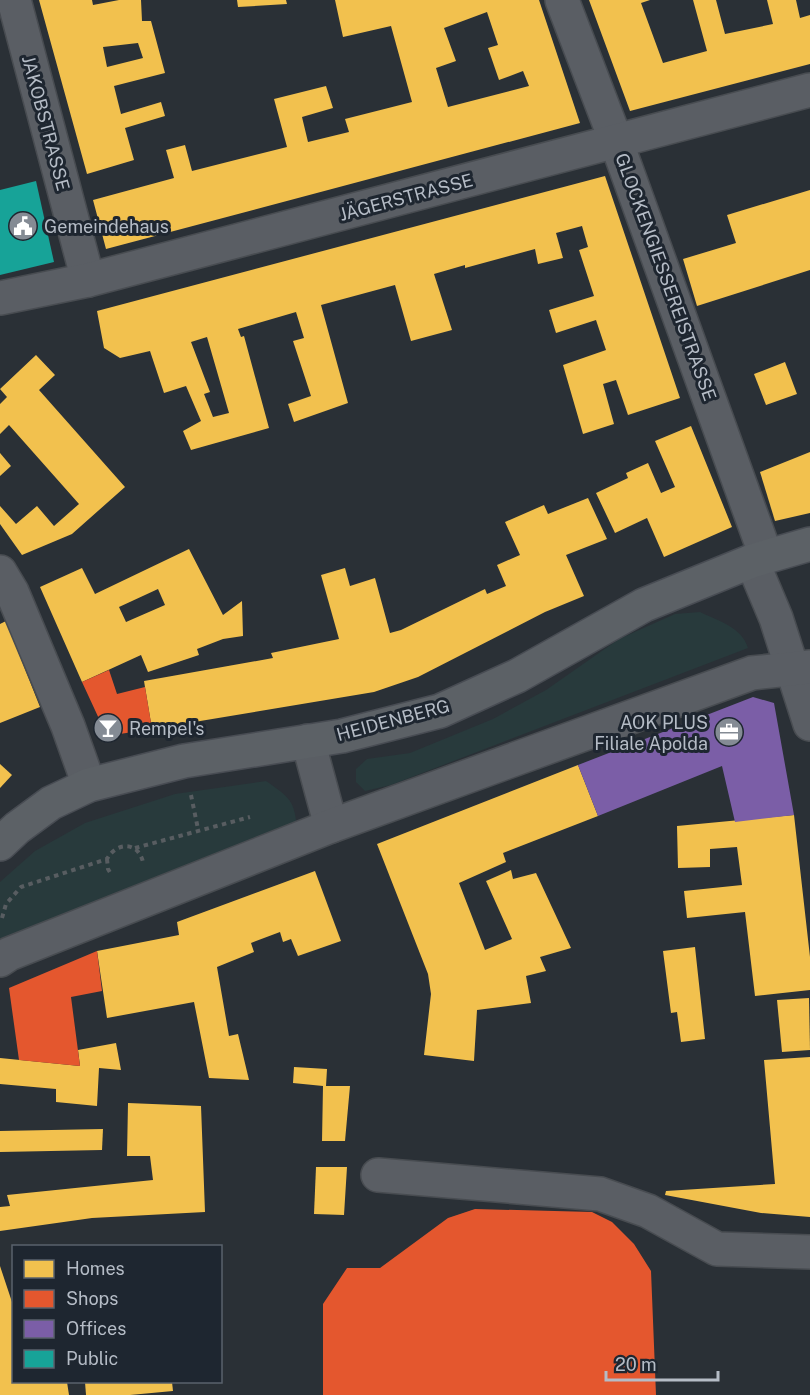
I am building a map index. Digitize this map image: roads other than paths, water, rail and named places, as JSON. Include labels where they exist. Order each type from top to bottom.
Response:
[{"type":"main road","name":"HEIDENBERG","points":[[0,844],[17,828],[51,803],[89,785],[184,761],[342,736],[440,711],[517,676],[644,605],[759,558],[810,544]]},
{"type":"street","name":"JAKOBSTRASSE","points":[[14,0],[88,280]]},
{"type":"street","name":"GLOCKENGIESSEREISTRASSE","points":[[562,0],[616,141],[759,558],[776,618],[802,668],[810,724]]},
{"type":"street","name":"JÄGERSTRASSE","points":[[0,298],[88,280],[810,90]]},
{"type":"street","points":[[0,572],[12,591],[68,726],[89,785]]},
{"type":"street","points":[[4,957],[331,826],[752,673],[802,668]]},
{"type":"street","points":[[308,741],[331,826]]},
{"type":"street","points":[[378,1175],[600,1194],[648,1211],[717,1249],[810,1252]]},
{"type":"place","name":"Gemeindehaus","points":[[23,226]]},
{"type":"place","name":"Rempel's","points":[[108,728]]},
{"type":"place","name":"AOK PLUS Filiale Apolda","points":[[729,732]]}]
